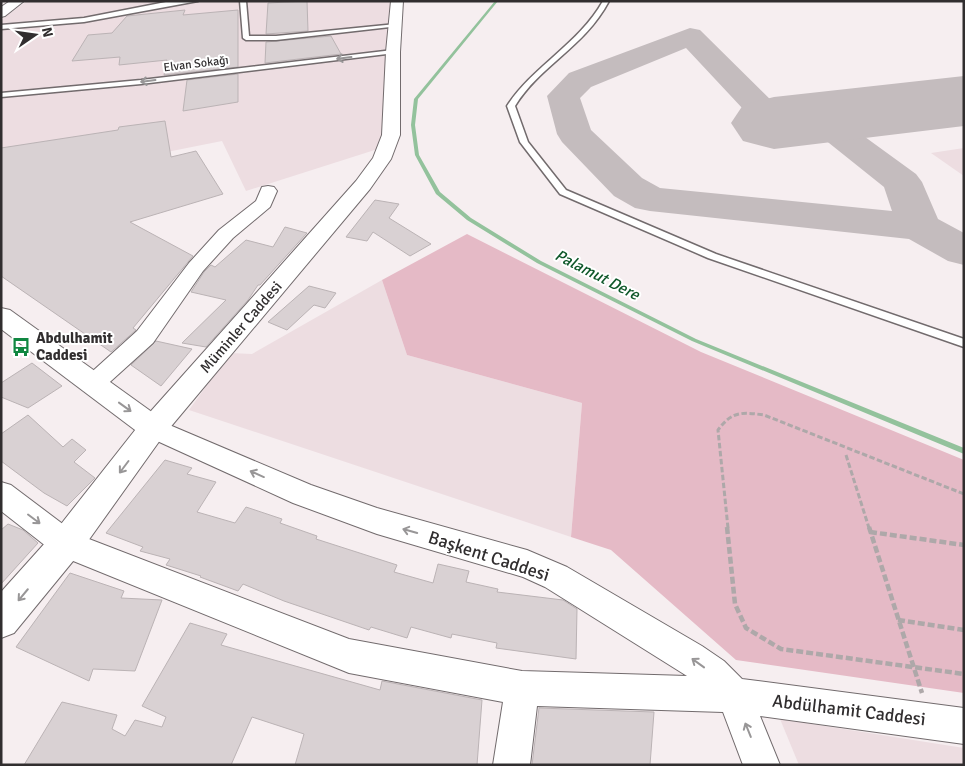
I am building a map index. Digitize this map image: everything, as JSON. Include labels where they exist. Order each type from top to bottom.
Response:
[{"type":"street","points":[[1,13],[18,1]]},
{"type":"street","name":"Müminler Caddesi","points":[[1,620],[66,544],[153,428],[363,185],[382,159],[391,135],[393,52],[397,1]]},
{"type":"street","points":[[93,384],[145,337],[201,261],[226,234],[264,203],[268,191]]},
{"type":"street","points":[[1,316],[153,428]]},
{"type":"street","name":"Başkent Caddesi","points":[[153,428],[312,498],[377,521],[527,564],[556,576],[690,658],[712,674],[734,695],[762,765]]},
{"type":"street","name":"Abdülhamit Caddesi","points":[[1,494],[66,544],[349,656],[522,688],[734,695],[947,723]]},
{"type":"street","points":[[511,765],[522,688]]},
{"type":"lane","points":[[1,27],[84,20],[161,4],[195,1]]},
{"type":"lane","points":[[244,1],[246,38],[276,38],[396,26]]},
{"type":"lane","points":[[606,1],[602,10],[582,35],[523,88],[511,106],[524,142],[563,192],[712,256],[964,343]]},
{"type":"lane","name":"Elvan Sokağı","points":[[1,95],[142,82],[393,52]]},
{"type":"path","points":[[964,494],[764,415],[739,412],[726,418],[718,430],[735,604],[746,628],[781,649],[964,674]]},
{"type":"path","points":[[846,455],[913,668],[947,723]]},
{"type":"path","points":[[870,532],[964,545]]},
{"type":"path","points":[[898,620],[964,630]]},
{"type":"shaded area","points":[[27,1],[391,1],[381,148],[246,191],[222,141],[1,185],[1,20]]},
{"type":"shaded area","points":[[964,148],[964,176],[931,153]]},
{"type":"shaded area","points":[[467,234],[701,352],[964,460],[964,693],[736,660],[611,550],[571,537],[582,403],[407,355],[382,280]]},
{"type":"shaded area","points":[[382,280],[407,355],[582,403],[571,537],[189,410],[230,353],[252,354]]},
{"type":"shaded area","points":[[780,719],[964,748],[964,765],[799,765]]},
{"type":"building","points":[[307,1],[308,31],[266,34],[268,3]]},
{"type":"building","points":[[185,10],[183,15],[238,10],[238,67],[164,75],[167,60],[119,65],[120,57],[72,61],[88,35],[112,33],[127,16]]},
{"type":"building","points":[[331,36],[341,54],[265,63],[266,42]]},
{"type":"building","points":[[238,74],[238,102],[183,111],[187,80]]},
{"type":"building","points":[[165,121],[171,157],[196,151],[223,194],[130,222],[193,256],[133,328],[136,330],[111,352],[1,276],[1,148],[118,130],[119,127]]},
{"type":"building","points":[[375,200],[399,204],[389,218],[431,244],[410,256],[373,232],[367,241],[346,237]]},
{"type":"building","points":[[285,227],[307,233],[258,285],[248,300],[206,347],[182,343],[226,300],[191,292],[204,272],[211,265],[215,267],[246,240],[273,247]]},
{"type":"building","points":[[309,286],[336,293],[325,308],[314,305],[287,330],[268,322]]},
{"type":"building","points":[[156,341],[192,349],[161,386],[131,365]]},
{"type":"building","points":[[32,363],[62,386],[28,408],[1,397],[1,383]]},
{"type":"building","points":[[28,415],[63,447],[72,439],[86,450],[74,462],[95,478],[67,506],[44,493],[1,461],[1,434]]},
{"type":"building","points":[[165,460],[192,468],[187,474],[216,482],[197,512],[235,523],[246,507],[282,519],[280,523],[317,536],[316,539],[397,565],[394,572],[433,583],[438,564],[469,571],[466,582],[498,589],[497,592],[563,600],[577,609],[576,659],[496,648],[497,643],[452,634],[451,638],[411,627],[407,638],[371,627],[369,630],[284,601],[243,584],[238,591],[201,576],[166,565],[170,559],[140,551],[143,547],[106,533]]},
{"type":"building","points":[[8,524],[23,530],[38,543],[1,584],[1,530]]},
{"type":"building","points":[[70,573],[124,591],[121,598],[162,600],[135,671],[93,669],[89,681],[16,647]]},
{"type":"building","points":[[190,623],[227,634],[221,645],[380,690],[382,681],[482,700],[477,765],[295,765],[304,734],[252,717],[231,765],[24,765],[62,702],[117,715],[112,729],[125,736],[135,720],[162,727],[166,717],[142,706]]},
{"type":"building","points":[[539,708],[654,712],[650,765],[532,765]]},
{"type":"waterway","name":"Palamut Dere","points":[[497,1],[416,99],[413,125],[417,155],[438,193],[469,219],[539,262],[694,340],[964,451]]},
{"type":"taxiway","points":[[770,118],[690,36],[580,80],[563,96],[575,134],[628,187],[650,199],[919,227]]},
{"type":"taxiway","points":[[831,128],[902,182],[919,227]]},
{"type":"taxiway","points":[[919,227],[964,251]]},
{"type":"runway","points":[[774,123],[964,101]]},
{"type":"place","name":"Abdulhamit Caddesi","points":[[21,347]]}]
